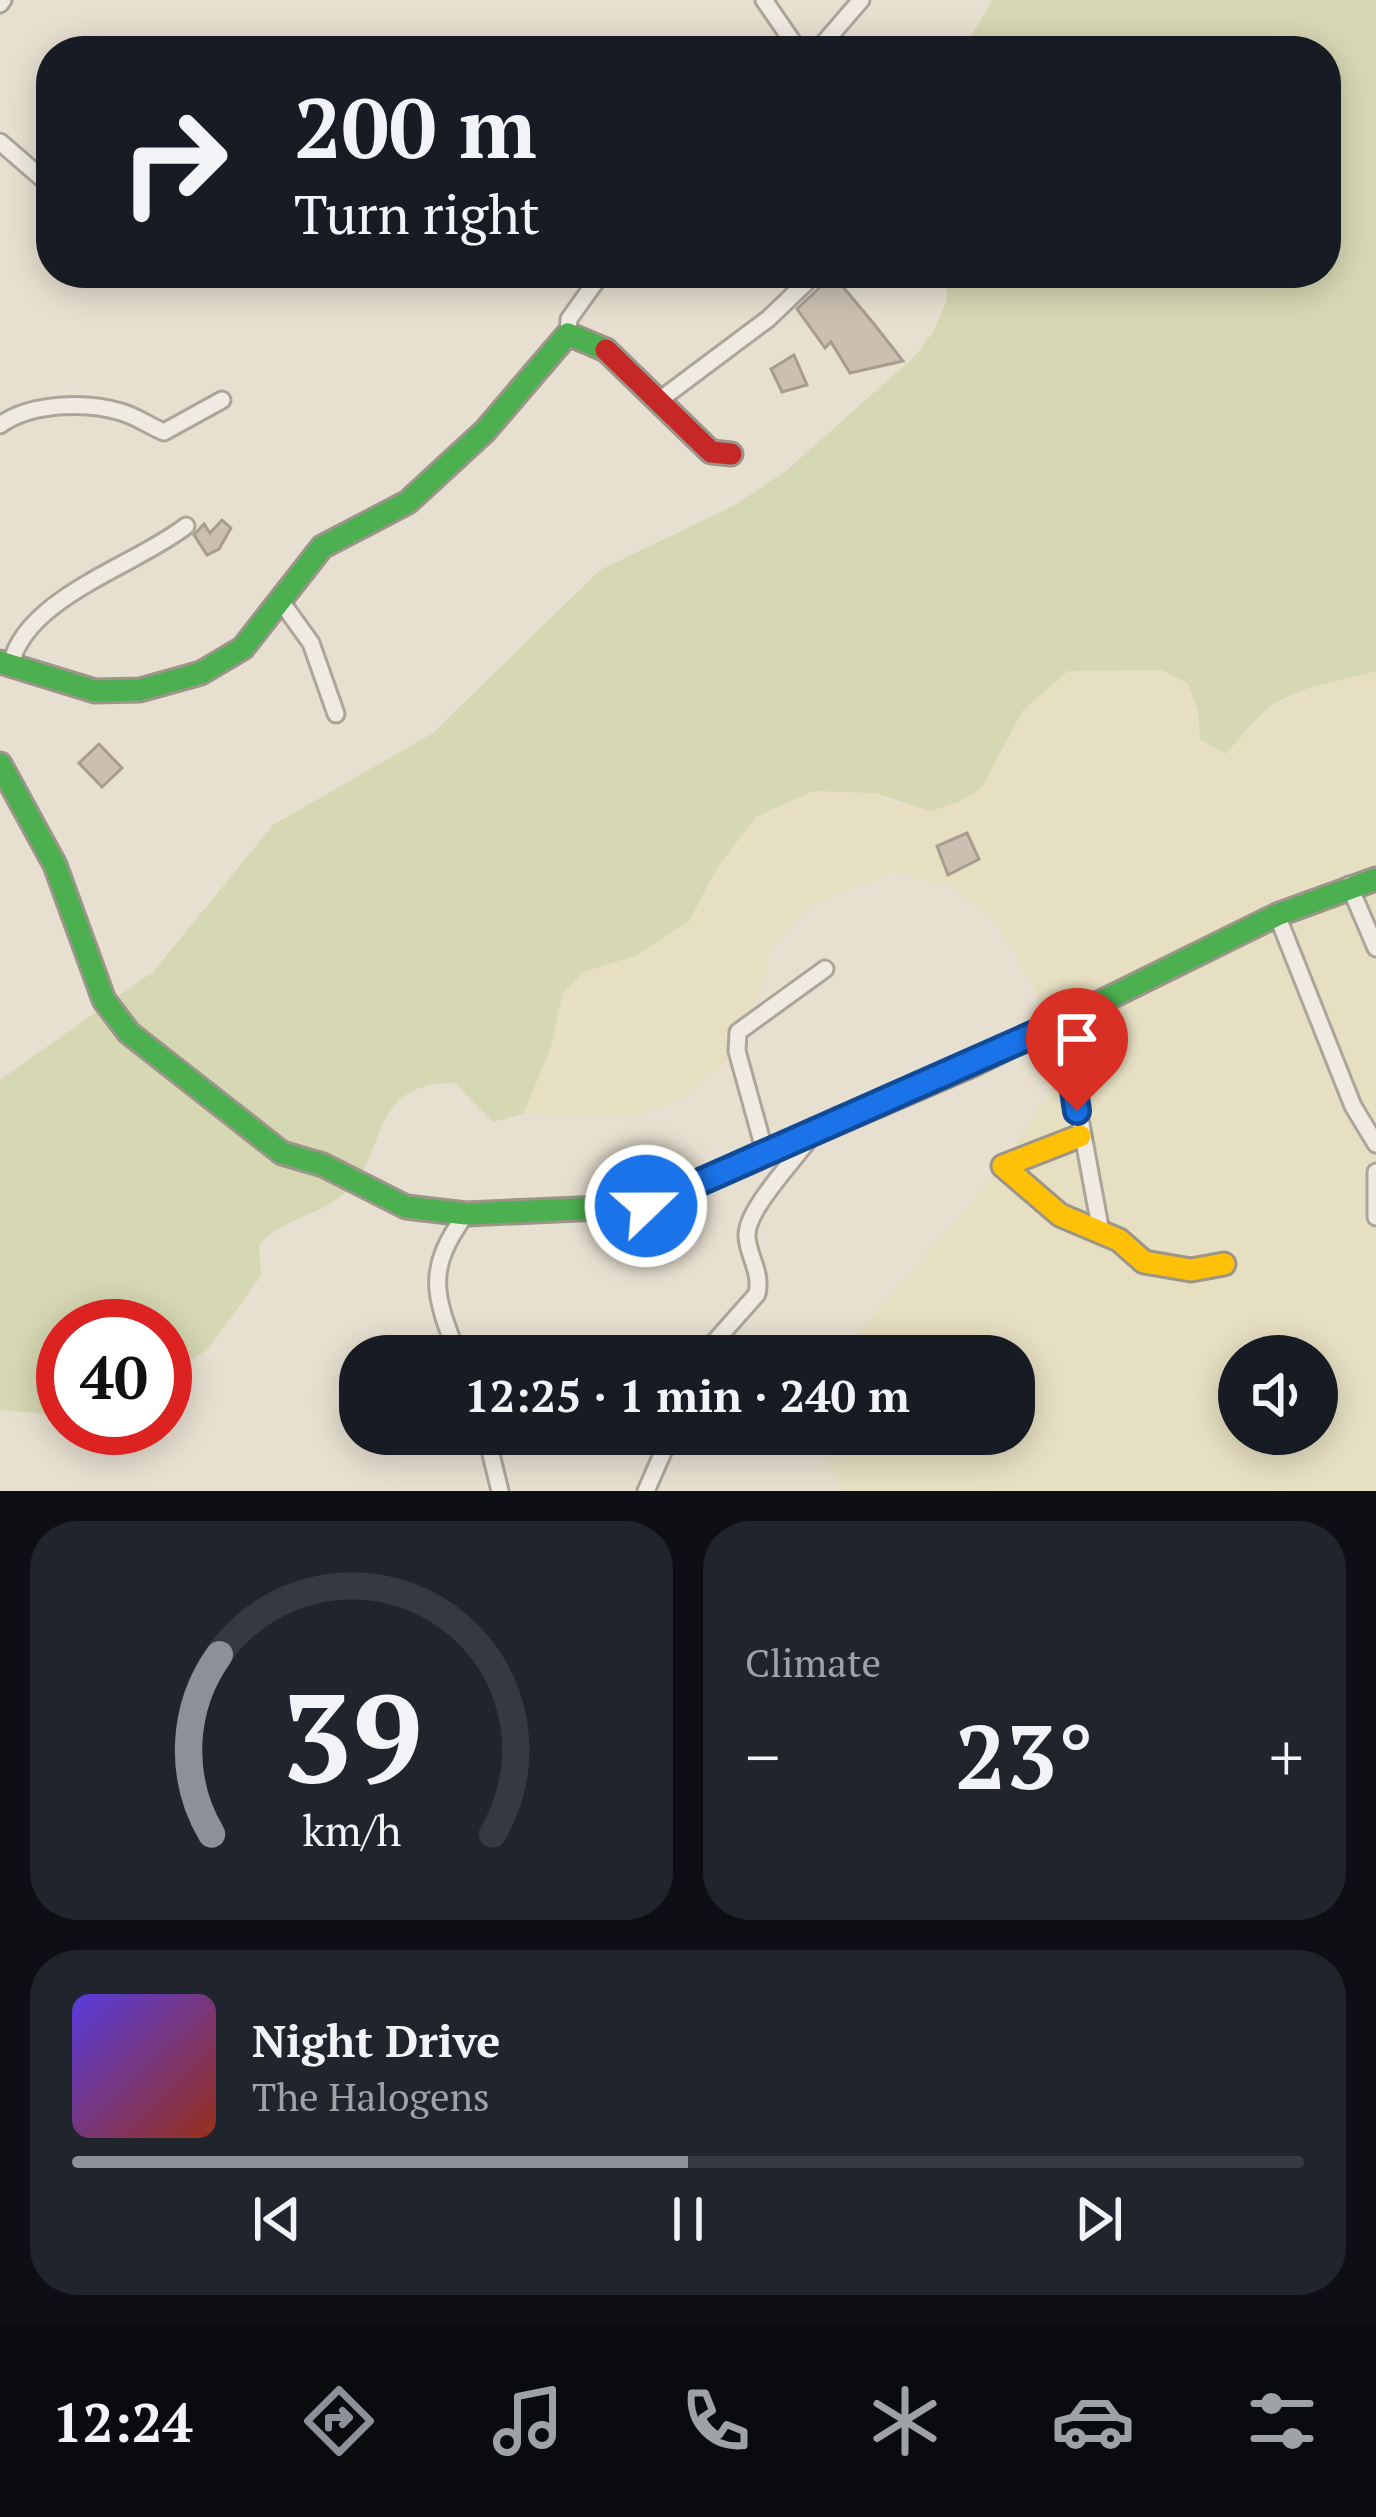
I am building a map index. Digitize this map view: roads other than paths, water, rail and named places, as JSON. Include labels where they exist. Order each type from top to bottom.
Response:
[{"type":"street","points":[[764,0],[789,36]]},
{"type":"street","points":[[830,36],[861,0]]},
{"type":"street","points":[[0,142],[36,173]]},
{"type":"street","points":[[186,526],[61,601],[5,663],[95,691],[140,690],[201,673],[243,648],[322,547],[408,502],[484,431],[568,334],[578,302],[590,288]]},
{"type":"street","points":[[661,399],[768,319],[800,288]]},
{"type":"street","points":[[568,334],[591,339],[661,399],[711,452],[731,454]]},
{"type":"street","points":[[0,424],[45,409],[86,405],[123,412],[164,432],[222,400]]},
{"type":"street","points":[[280,600],[311,643],[336,714]]},
{"type":"street","points":[[0,764],[55,865],[104,1000],[129,1034],[281,1153],[323,1165],[406,1207],[466,1214],[646,1206],[1073,1017],[1277,915],[1376,879]]},
{"type":"street","points":[[1349,885],[1376,948]]},
{"type":"street","points":[[1277,915],[1353,1106],[1376,1144]]},
{"type":"street","points":[[766,1156],[737,1051],[738,1032],[825,969]]},
{"type":"street","points":[[1073,1017],[1071,1070],[1101,1232]]},
{"type":"street","points":[[721,1335],[757,1294],[760,1281],[747,1228],[758,1204],[815,1130]]},
{"type":"street","points":[[1080,1136],[1003,1166],[1060,1215],[1101,1232],[1162,1268],[1224,1264]]},
{"type":"street","points":[[1376,1172],[1376,1217]]},
{"type":"street","points":[[451,1335],[434,1279],[448,1238],[466,1214]]},
{"type":"street","points":[[491,1455],[500,1491]]},
{"type":"street","points":[[646,1491],[661,1455]]}]
